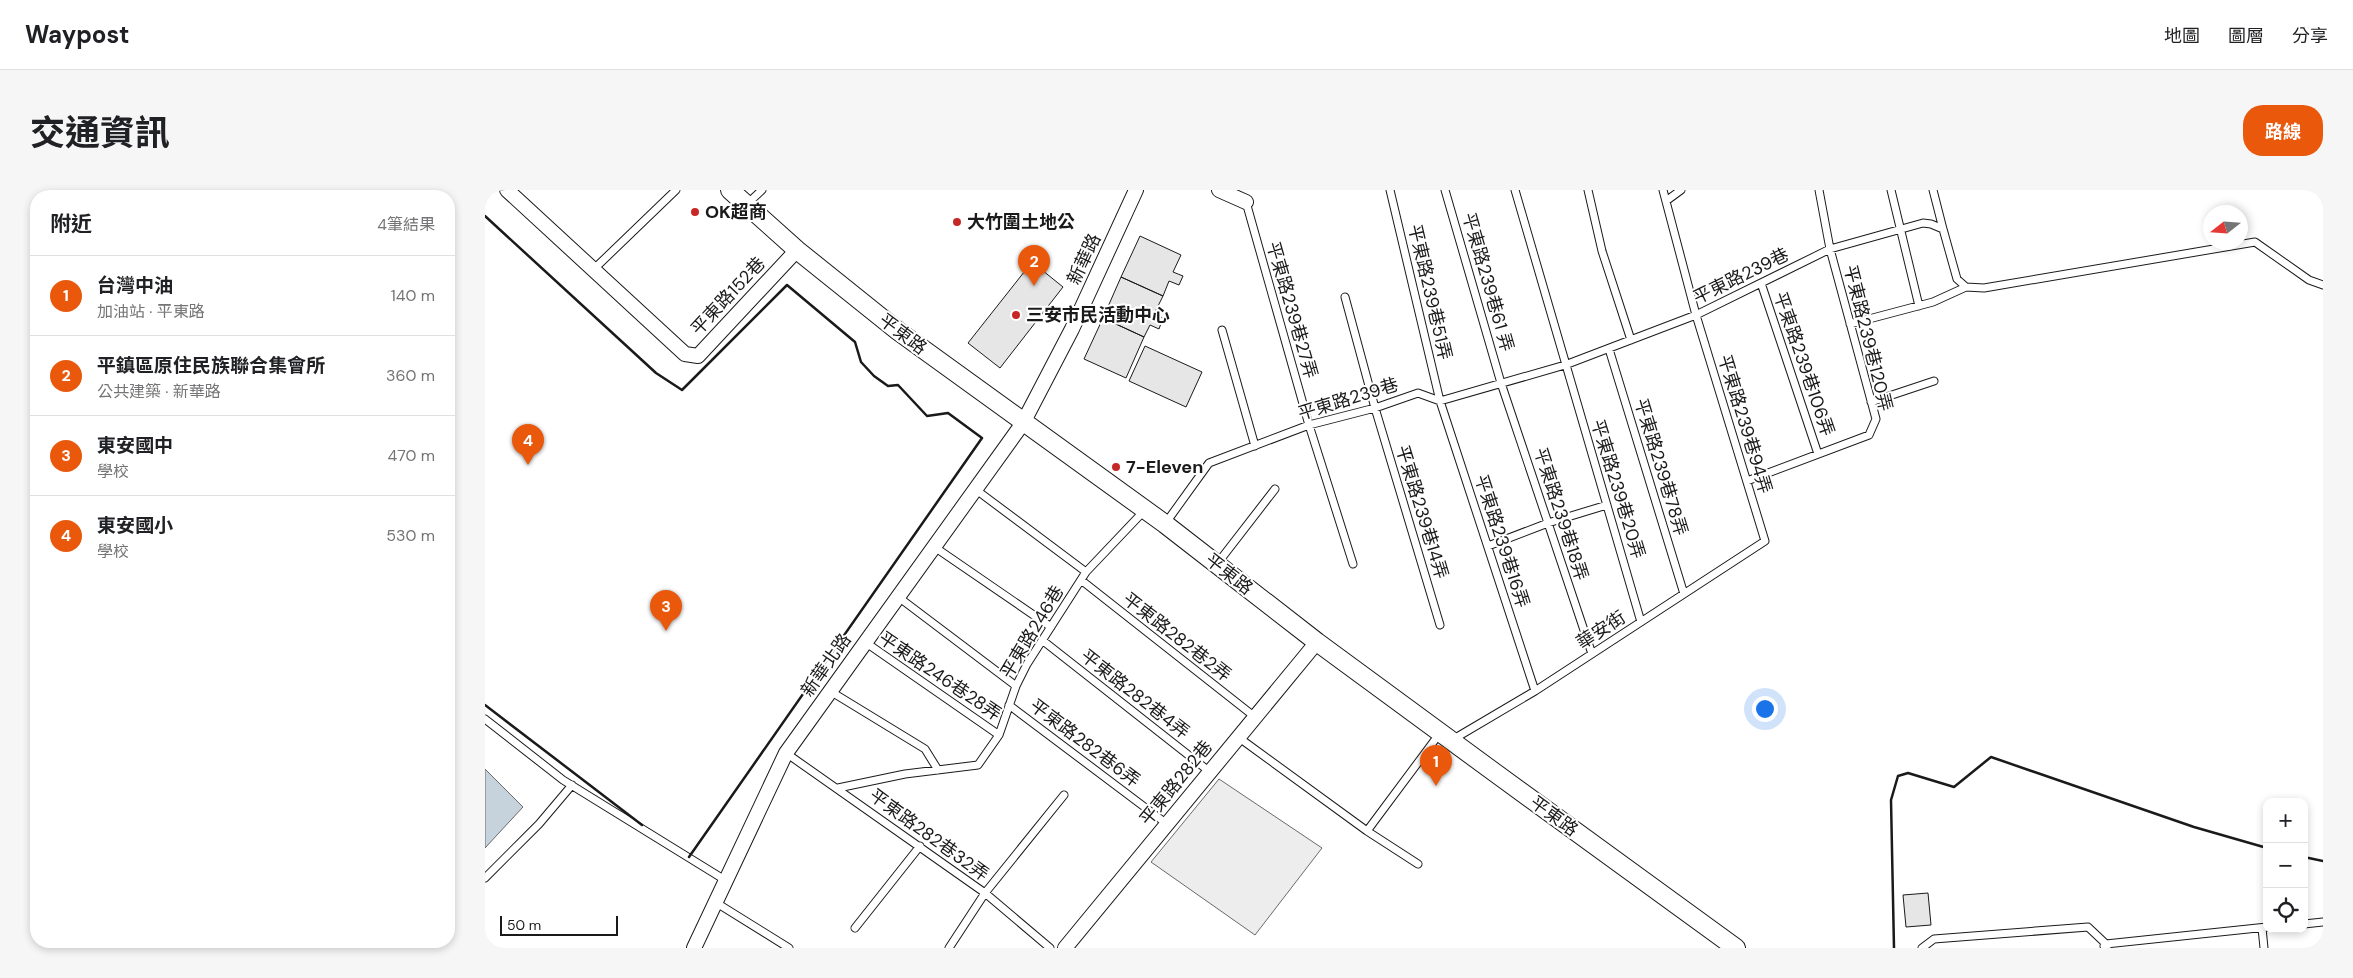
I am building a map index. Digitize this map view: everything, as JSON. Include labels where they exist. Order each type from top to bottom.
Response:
[{"type":"street","points":[[507,190],[593,269]]},
{"type":"street","name":"平東路","points":[[730,190],[797,250],[898,331],[1165,524],[1317,642],[1736,948]]},
{"type":"street","name":"新華路","points":[[1023,423],[1072,329],[1136,190]]},
{"type":"street","points":[[1219,190],[1246,202]]},
{"type":"street","name":"平東路152巷","points":[[593,269],[685,354],[698,356],[797,250]]},
{"type":"street","name":"新華北路","points":[[693,948],[786,753],[1023,423]]},
{"type":"street","name":"平東路282巷","points":[[1065,948],[1317,642]]},
{"type":"lane","points":[[593,269],[676,190]]},
{"type":"lane","points":[[746,205],[762,190]]},
{"type":"lane","name":"平東路239巷51弄","points":[[1390,190],[1440,401]]},
{"type":"lane","name":"平東路239巷61 弄","points":[[1445,190],[1501,383]]},
{"type":"lane","name":"平東路239巷20弄","points":[[1515,190],[1641,622]]},
{"type":"lane","points":[[1588,190],[1602,251],[1631,340]]},
{"type":"lane","name":"平東路239巷94弄","points":[[1663,190],[1696,315],[1765,541]]},
{"type":"lane","points":[[1666,201],[1681,190]]},
{"type":"lane","name":"平東路239巷120弄","points":[[1818,454],[1869,434],[1876,419],[1830,249],[1819,190]]},
{"type":"lane","points":[[1891,190],[1919,306]]},
{"type":"lane","points":[[1933,190],[1957,279],[1966,287]]},
{"type":"lane","name":"平東路239巷27弄","points":[[1246,202],[1309,426],[1353,564]]},
{"type":"lane","name":"平東路239巷","points":[[1165,524],[1209,463],[1309,426],[1418,394],[1440,401],[1565,365],[1696,315],[1830,249],[1923,223],[1943,229]]},
{"type":"lane","points":[[1850,324],[1933,302],[1966,287],[1984,288],[2255,242],[2309,280],[2323,285]]},
{"type":"lane","name":"平東路239巷106弄","points":[[1761,283],[1818,454]]},
{"type":"lane","name":"平東路239巷14弄","points":[[1345,298],[1375,408],[1440,625]]},
{"type":"lane","points":[[1223,330],[1255,446]]},
{"type":"lane","name":"平東路239巷78弄","points":[[1609,349],[1684,594]]},
{"type":"lane","points":[[1871,402],[1934,381]]},
{"type":"lane","name":"平東路239巷18弄","points":[[1501,383],[1591,654]]},
{"type":"lane","name":"平東路239巷16弄","points":[[1440,401],[1535,691]]},
{"type":"lane","points":[[1747,480],[1818,454]]},
{"type":"lane","points":[[975,489],[1086,572]]},
{"type":"lane","points":[[1216,564],[1275,489]]},
{"type":"lane","points":[[1488,546],[1548,523],[1607,505]]},
{"type":"lane","name":"平東路246巷","points":[[838,788],[938,770],[978,765],[999,735],[1016,686],[1042,640],[1086,572],[1144,510]]},
{"type":"lane","name":"華安街","points":[[1445,737],[1535,691],[1765,541]]},
{"type":"lane","points":[[933,546],[1051,627]]},
{"type":"lane","name":"平東路282巷2弄","points":[[1081,580],[1255,717]]},
{"type":"lane","points":[[897,596],[1016,686]]},
{"type":"lane","name":"平東路282巷4弄","points":[[1042,640],[1210,772]]},
{"type":"lane","name":"平東路246巷28弄","points":[[865,642],[999,735]]},
{"type":"lane","points":[[830,691],[925,750],[938,770]]},
{"type":"lane","name":"平東路282巷6弄","points":[[1009,705],[1167,824]]},
{"type":"lane","points":[[485,719],[571,785],[725,880]]},
{"type":"lane","points":[[1238,737],[1367,831],[1418,864]]},
{"type":"lane","points":[[1367,831],[1445,737]]},
{"type":"lane","name":"平東路282巷32弄","points":[[786,753],[985,893],[1050,948]]},
{"type":"lane","points":[[485,878],[539,824],[571,785]]},
{"type":"lane","points":[[949,948],[985,893],[1063,795]]},
{"type":"lane","points":[[855,928],[920,846]]},
{"type":"lane","points":[[715,902],[789,948]]},
{"type":"lane","points":[[2308,924],[2323,922]]},
{"type":"lane","points":[[1922,948],[1935,939],[2088,926],[2105,947],[2263,928]]},
{"type":"lane","points":[[2264,933],[2264,948]]},
{"type":"shaded area","points":[[485,769],[523,807],[485,848]]},
{"type":"shaded area","points":[[1219,779],[1322,848],[1255,935],[1151,862]]},
{"type":"building","points":[[1140,236],[1181,255],[1173,272],[1183,276],[1179,285],[1169,281],[1163,296],[1121,277]]},
{"type":"building","name":"三安市民活動中心","points":[[1032,262],[1063,287],[1000,368],[968,343]]},
{"type":"building","points":[[1121,277],[1163,296],[1154,314],[1163,318],[1159,329],[1150,325],[1144,337],[1103,318]]},
{"type":"building","points":[[1103,318],[1144,337],[1126,378],[1084,359]]},
{"type":"building","points":[[1145,346],[1202,372],[1186,407],[1129,381]]},
{"type":"building","points":[[1928,893],[1931,925],[1906,927],[1903,895]]},
{"type":"wall","points":[[485,216],[656,373],[682,390],[787,285],[855,342],[861,362],[874,376],[888,386],[898,385],[927,416],[948,413],[982,438],[689,857]]},
{"type":"wall","points":[[485,705],[642,825]]},
{"type":"wall","points":[[1894,948],[1891,800],[1898,776],[1908,773],[1954,787],[1991,757],[2194,827],[2263,847]]},
{"type":"wall","points":[[2308,858],[2323,861]]},
{"type":"place","name":"OK超商","points":[[695,212]]},
{"type":"place","name":"大竹圍土地公","points":[[957,222]]},
{"type":"place","name":"平鎮區原住民族聯合集會所","points":[[1034,286]]},
{"type":"place","name":"三安市民活動中心","points":[[1016,315]]},
{"type":"place","name":"東安國小","points":[[528,465]]},
{"type":"place","name":"7-Eleven","points":[[1116,467]]},
{"type":"place","name":"東安國中","points":[[666,631]]},
{"type":"place","name":"台灣中油","points":[[1436,786]]}]
